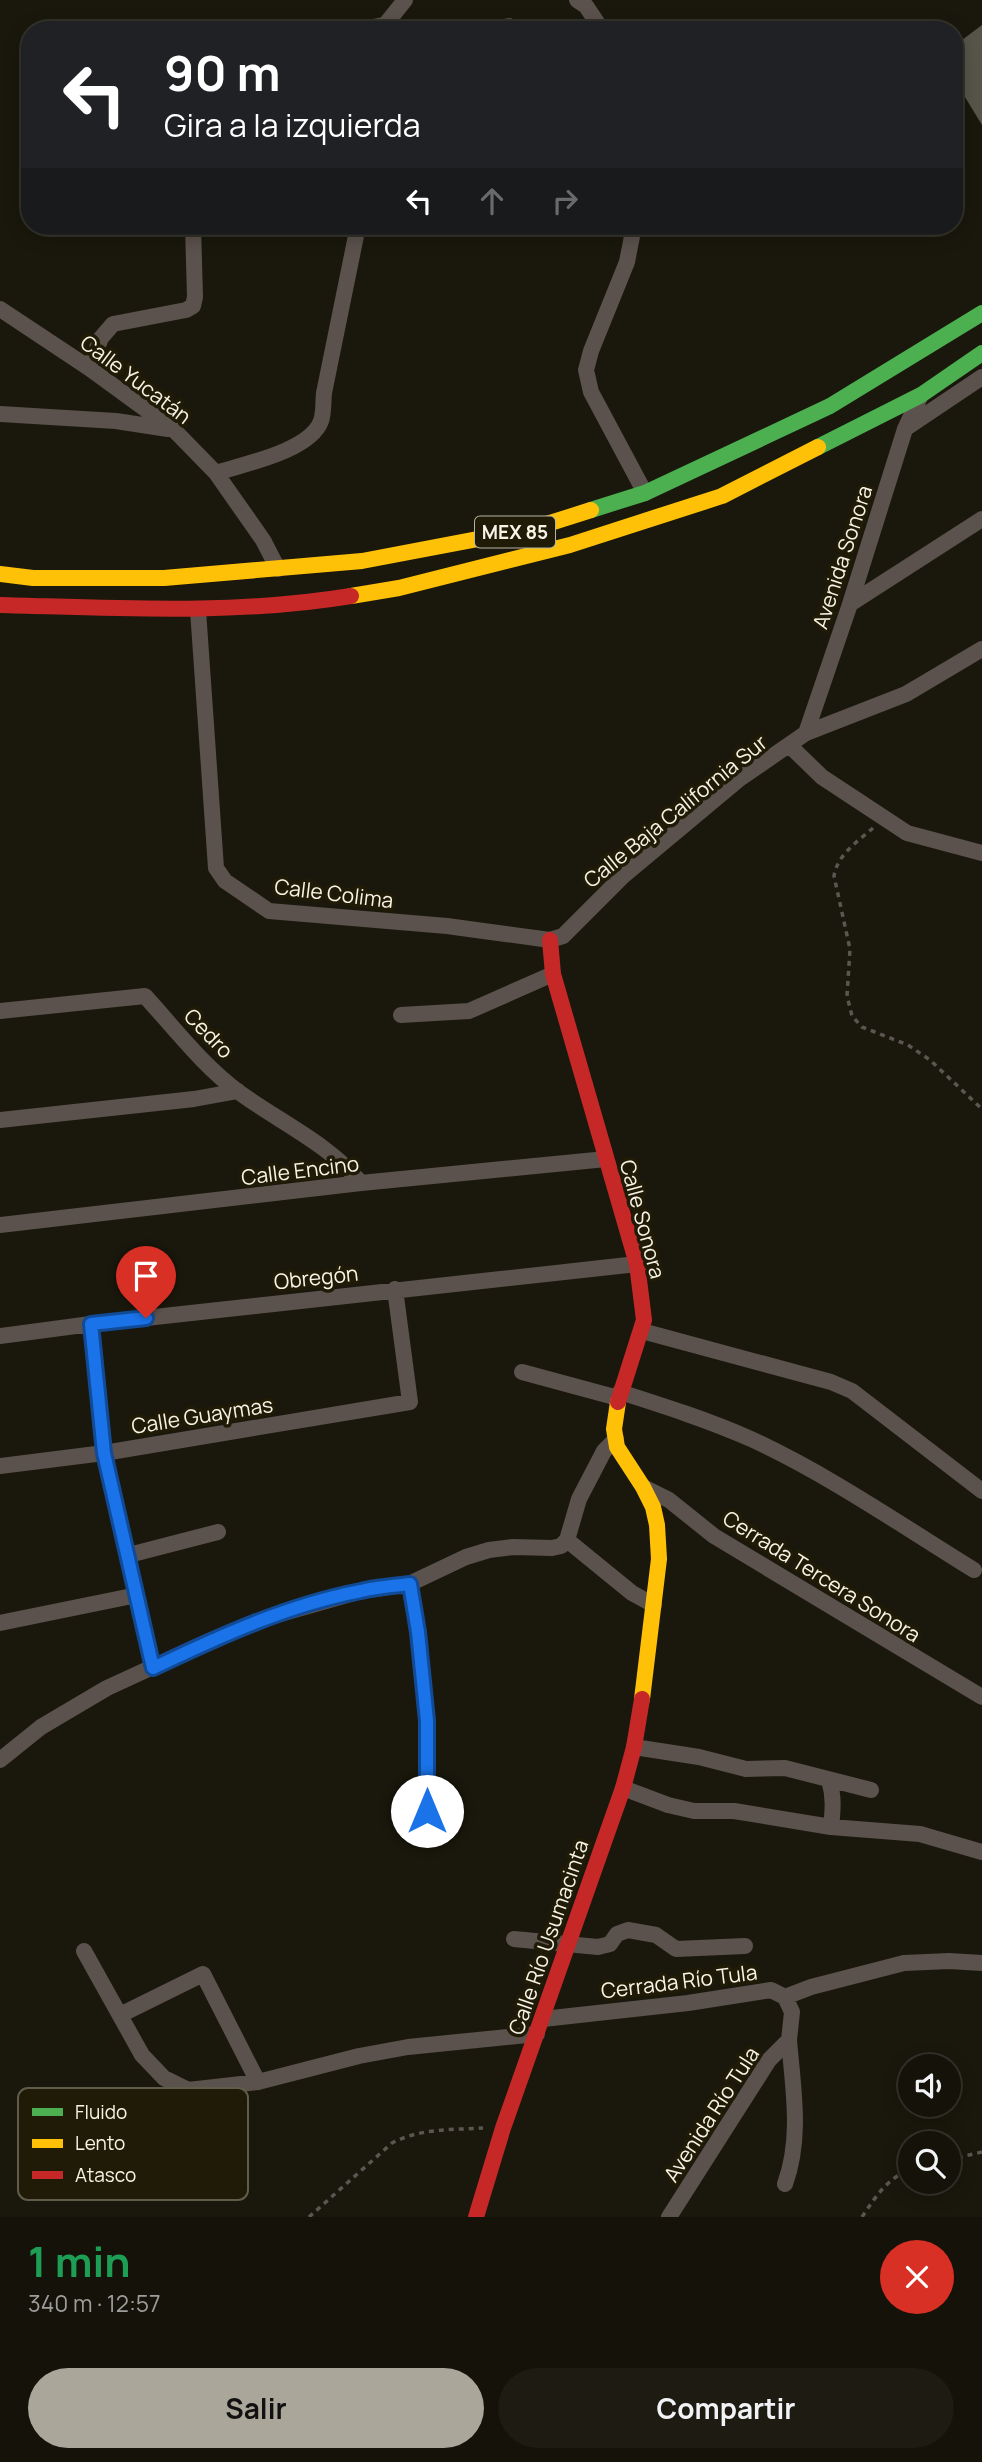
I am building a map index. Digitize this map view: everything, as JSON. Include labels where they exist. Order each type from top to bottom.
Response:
[{"type":"main road","name":"MEX 85","points":[[0,574],[33,578],[164,579],[362,561],[531,529],[645,493],[830,406],[982,313]]},
{"type":"main road","name":"MEX 85","points":[[0,605],[198,610],[300,604],[399,588],[569,545],[722,496],[921,395],[982,353]]},
{"type":"main road","name":"Calle Sonora","points":[[550,940],[553,974],[637,1264],[643,1303],[642,1331],[619,1395],[614,1429],[617,1447],[643,1487],[653,1507],[657,1525],[659,1559],[647,1668]]},
{"type":"main road","name":"Calle Río Usumacinta","points":[[476,2217],[503,2128],[623,1788],[635,1747],[647,1668]]},
{"type":"street","points":[[387,21],[405,0]]},
{"type":"street","points":[[577,0],[586,6],[596,21]]},
{"type":"street","points":[[89,368],[101,338],[113,324],[186,310],[193,306],[193,235]]},
{"type":"street","points":[[216,474],[295,447],[310,436],[321,421],[324,394],[357,235]]},
{"type":"street","points":[[633,235],[627,262],[586,370],[591,392],[645,493]]},
{"type":"street","name":"Calle Yucatán","points":[[0,309],[89,368],[174,430],[216,474],[263,540],[278,569]]},
{"type":"street","points":[[905,429],[982,377]]},
{"type":"street","name":"Avenida Sonora","points":[[806,733],[905,429],[921,395]]},
{"type":"street","points":[[0,414],[116,421],[174,430]]},
{"type":"street","points":[[850,604],[982,519]]},
{"type":"street","name":"Calle Colima","points":[[198,610],[216,868],[225,881],[269,911],[447,926],[550,940]]},
{"type":"street","name":"Calle Baja California Sur","points":[[550,940],[563,936],[623,876],[738,780],[806,733],[906,694],[982,649]]},
{"type":"street","points":[[789,745],[822,777],[908,833],[982,853]]},
{"type":"street","points":[[401,1015],[469,1010],[553,974]]},
{"type":"street","name":"Cedro","points":[[0,1010],[145,996],[195,1051],[238,1091],[346,1165],[361,1183]]},
{"type":"street","points":[[0,1120],[194,1099],[238,1091]]},
{"type":"street","name":"Calle Encino","points":[[0,1225],[361,1183],[606,1159]]},
{"type":"street","name":"Obregón","points":[[0,1336],[395,1289],[637,1264]]},
{"type":"street","name":"Calle Guaymas","points":[[0,1466],[104,1453],[411,1402],[395,1289]]},
{"type":"street","points":[[91,1324],[104,1453],[153,1668]]},
{"type":"street","points":[[642,1331],[831,1382],[852,1391],[982,1491]]},
{"type":"street","points":[[522,1372],[689,1413],[752,1440],[816,1473],[974,1570]]},
{"type":"street","points":[[0,1760],[41,1727],[107,1688],[266,1618],[361,1591],[410,1584],[489,1549],[552,1548],[564,1543],[579,1499],[604,1451],[616,1440]]},
{"type":"street","name":"Cerrada Tercera Sonora","points":[[643,1487],[669,1500],[726,1543],[982,1697]]},
{"type":"street","points":[[129,1555],[219,1532]]},
{"type":"street","points":[[564,1543],[632,1593],[654,1605]]},
{"type":"street","points":[[410,1584],[427,1721],[427,1811]]},
{"type":"street","points":[[0,1623],[137,1595]]},
{"type":"street","points":[[635,1747],[699,1757],[746,1769],[785,1768],[871,1790]]},
{"type":"street","points":[[829,1780],[833,1801],[831,1827]]},
{"type":"street","points":[[623,1788],[668,1805],[694,1811],[734,1811],[831,1827],[920,1834],[982,1852]]},
{"type":"street","points":[[514,1939],[568,1942],[598,1947],[610,1944],[617,1934],[628,1930],[656,1935],[676,1949],[745,1946]]},
{"type":"street","points":[[84,1951],[142,2055],[164,2078],[184,2088]]},
{"type":"street","name":"Cerrada Río Tula","points":[[543,2019],[688,2003],[771,1990],[785,1997],[811,1987],[904,1963],[982,1964]]},
{"type":"street","points":[[120,2015],[203,1974],[258,2082]]},
{"type":"street","name":"Avenida Río Tula","points":[[669,2217],[769,2060],[789,2040],[792,2012],[785,1997]]},
{"type":"street","points":[[206,2088],[258,2082],[359,2056],[408,2047],[537,2034]]},
{"type":"street","points":[[785,2184],[793,2161],[796,2136],[789,2040]]},
{"type":"path","points":[[885,817],[853,845],[835,866],[834,876],[850,949],[847,996],[852,1016],[862,1027],[908,1045],[930,1060],[982,1109]]},
{"type":"path","points":[[309,2217],[392,2143],[409,2135],[430,2130],[503,2128]]},
{"type":"path","points":[[961,2157],[982,2152]]},
{"type":"path","points":[[862,2217],[876,2196],[898,2175]]},
{"type":"building","points":[[982,25],[982,125],[963,94],[963,39]]},
{"type":"traffic: fast","points":[[591,510],[645,493],[830,406],[982,313]]},
{"type":"traffic: fast","points":[[818,447],[921,395],[982,353]]},
{"type":"traffic: slow","points":[[351,596],[399,588],[570,545],[722,496],[818,447]]},
{"type":"traffic: slow","points":[[0,574],[33,578],[164,578],[362,561],[531,529],[591,510]]},
{"type":"traffic: slow","points":[[618,1402],[614,1429],[617,1447],[643,1487],[653,1507],[657,1525],[659,1559],[642,1699]]},
{"type":"traffic: jam","points":[[0,605],[220,608],[351,596]]},
{"type":"traffic: jam","points":[[550,940],[553,974],[637,1264],[644,1320],[618,1402]]},
{"type":"traffic: jam","points":[[476,2217],[503,2128],[623,1788],[634,1747],[642,1699]]},
{"type":"route","points":[[146,1318],[91,1324],[104,1453],[153,1668],[266,1618],[361,1591],[410,1584],[427,1721],[427,1811]]}]
